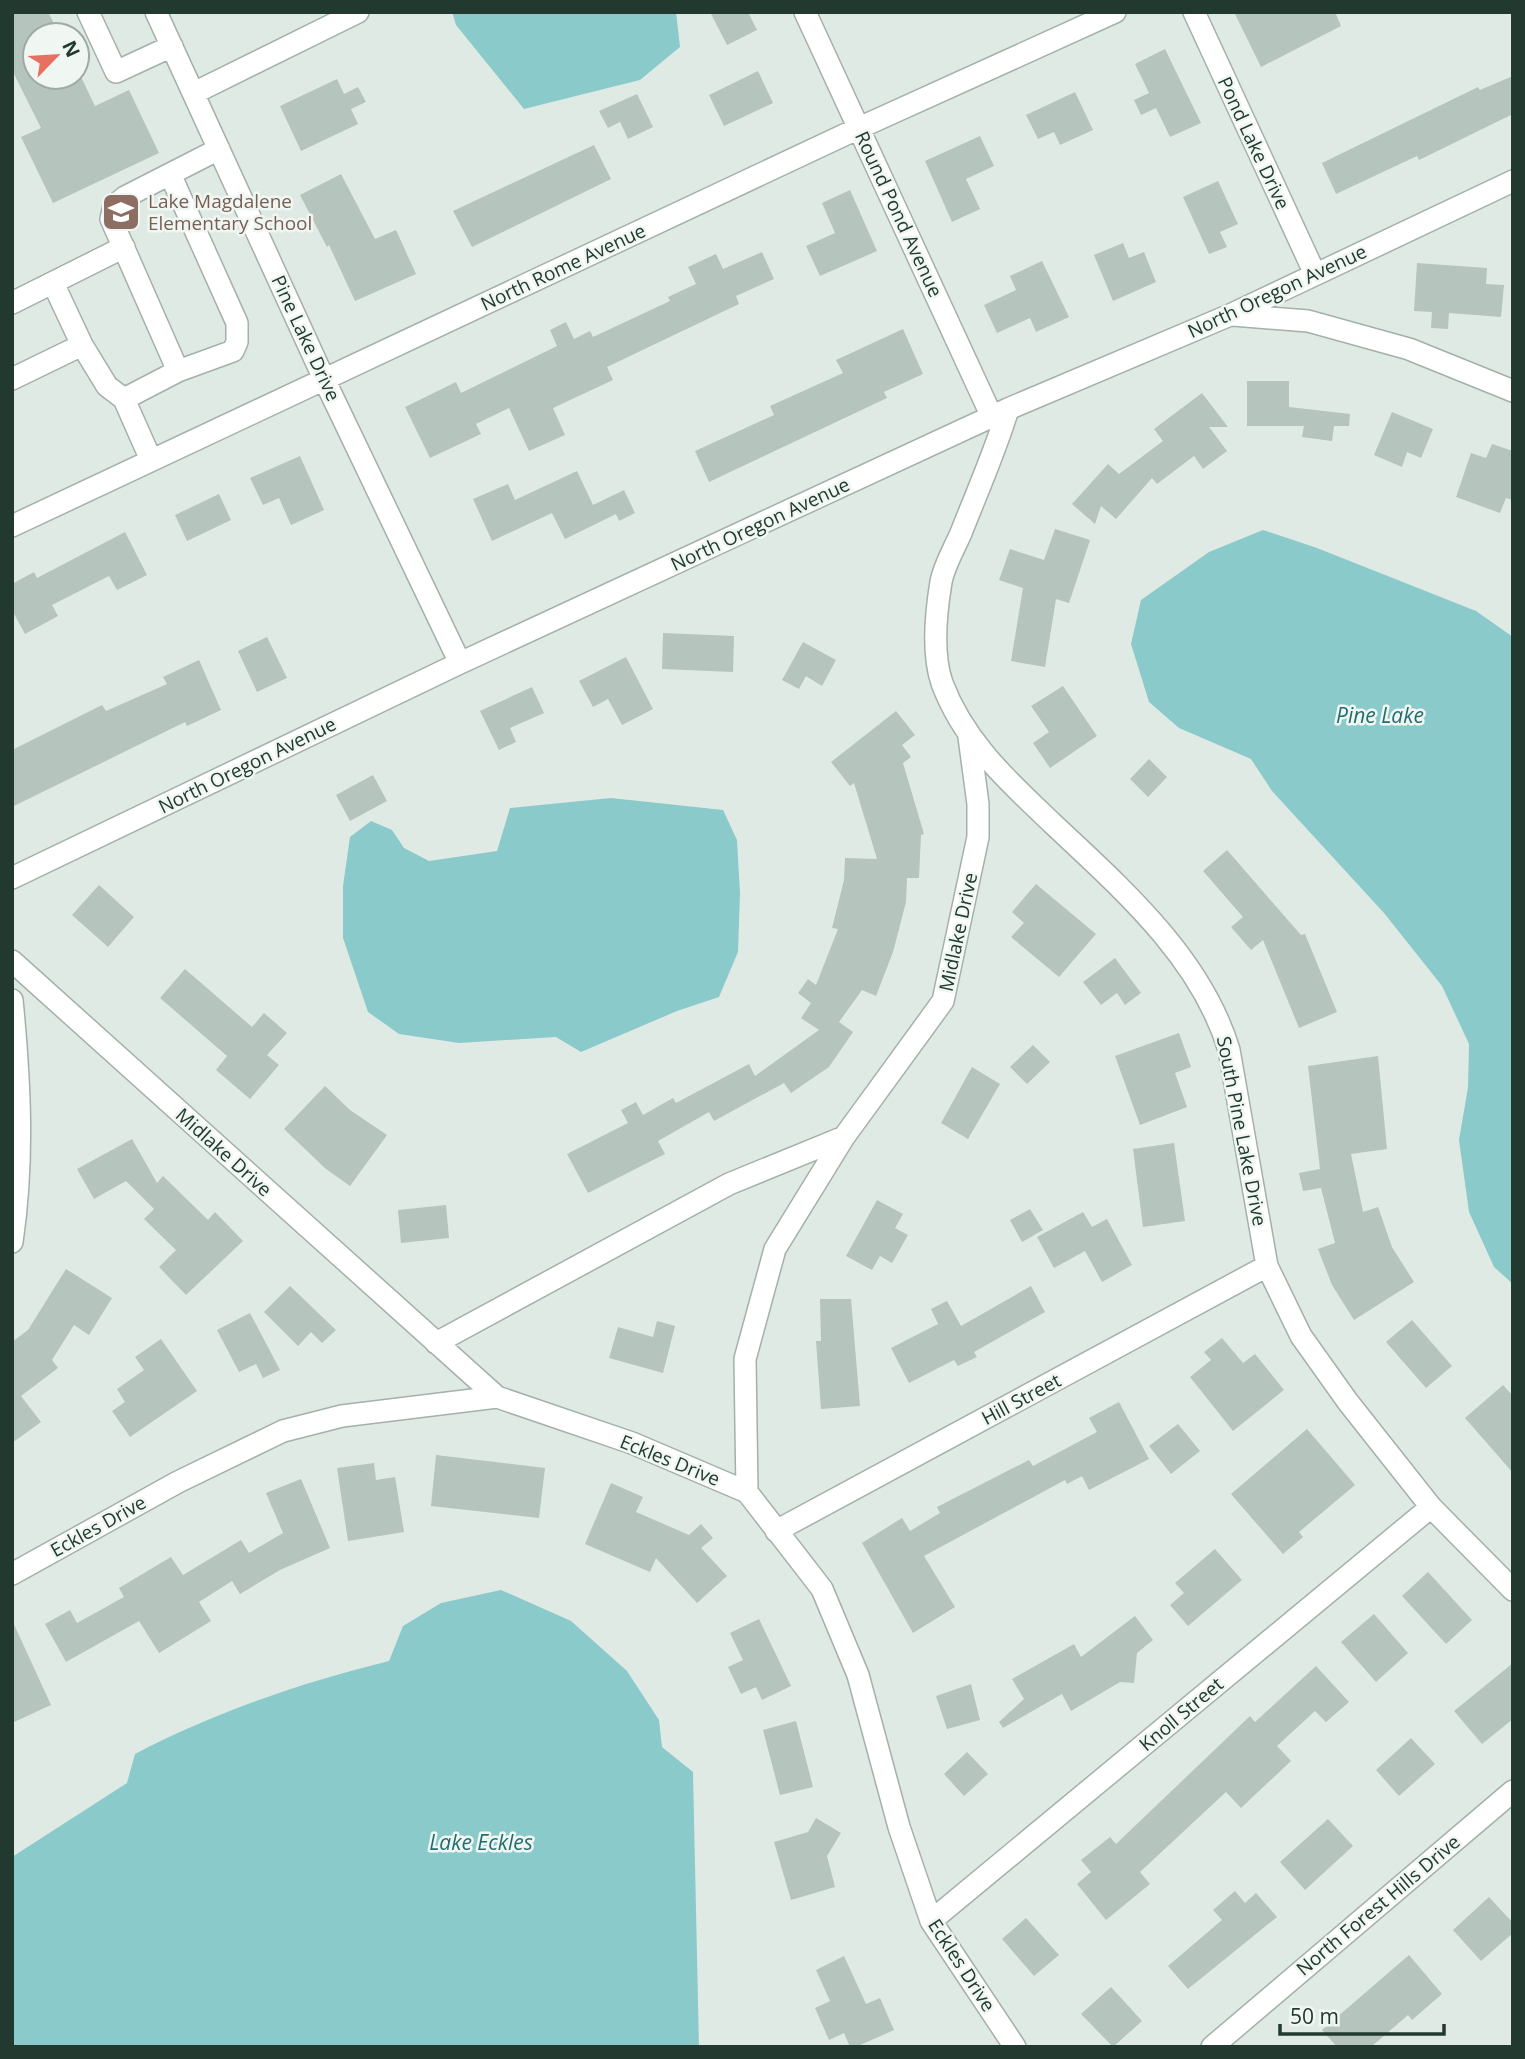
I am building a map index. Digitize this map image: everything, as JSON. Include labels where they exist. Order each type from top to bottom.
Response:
[{"type":"street","points":[[88,12],[116,72],[172,46]]},
{"type":"street","name":"Pine Lake Drive","points":[[156,12],[324,379],[460,663]]},
{"type":"street","points":[[194,93],[358,12]]},
{"type":"street","name":"Round Pond Avenue","points":[[805,12],[859,128],[1000,413]]},
{"type":"street","name":"North Rome Avenue","points":[[12,526],[859,128],[1115,12]]},
{"type":"street","name":"Pond Lake Drive","points":[[1194,12],[1315,274]]},
{"type":"street","points":[[178,370],[111,219],[114,206],[124,197],[219,149]]},
{"type":"street","points":[[124,399],[178,370],[233,351],[237,342],[237,323],[170,174]]},
{"type":"street","name":"North Oregon Avenue","points":[[12,878],[460,663],[1000,413],[1230,315],[1513,181]]},
{"type":"street","points":[[12,303],[124,247]]},
{"type":"street","points":[[52,283],[82,345],[107,386],[124,399],[151,460]]},
{"type":"street","points":[[1230,315],[1308,321],[1409,349],[1513,391]]},
{"type":"street","points":[[12,379],[82,345]]},
{"type":"street","name":"South Pine Lake Drive","points":[[1000,413],[998,442],[942,580],[936,643],[941,681],[969,737],[1021,796],[1161,932],[1196,977],[1219,1016],[1240,1106],[1267,1266],[1301,1336],[1348,1402],[1431,1507],[1513,1590]]},
{"type":"street","name":"Midlake Drive","points":[[747,1492],[745,1359],[775,1249],[844,1138],[943,1001],[978,837],[978,804],[969,737]]},
{"type":"street","name":"Midlake Drive","points":[[12,961],[497,1397]]},
{"type":"street","points":[[12,1000],[20,1123],[20,1192],[12,1242]]},
{"type":"street","points":[[436,1343],[729,1184],[844,1138]]},
{"type":"street","name":"Hill Street","points":[[776,1531],[1267,1266]]},
{"type":"street","name":"Eckles Drive","points":[[12,1574],[178,1482],[283,1431],[342,1416],[497,1397],[632,1443],[747,1492],[822,1589],[858,1675],[899,1827],[931,1921],[1015,2047]]},
{"type":"street","name":"Knoll Street","points":[[931,1921],[1431,1507]]},
{"type":"street","name":"North Forest Hills Drive","points":[[1212,2047],[1513,1791]]},
{"type":"water","points":[[452,12],[676,12],[680,47],[640,80],[524,109],[456,25]]},
{"type":"water","name":"Pine Lake","points":[[1263,530],[1317,548],[1476,611],[1513,637],[1513,1284],[1494,1267],[1469,1212],[1459,1140],[1468,1087],[1469,1044],[1442,986],[1384,913],[1272,791],[1251,759],[1179,728],[1149,702],[1131,644],[1141,600],[1209,552]]},
{"type":"water","points":[[611,798],[723,810],[737,840],[740,893],[738,952],[719,997],[677,1011],[581,1052],[556,1037],[459,1043],[399,1034],[368,1012],[343,938],[343,886],[350,837],[371,821],[392,830],[404,848],[429,861],[497,851],[510,808]]},
{"type":"water","name":"Lake Eckles","points":[[501,1590],[571,1621],[627,1671],[659,1720],[662,1747],[693,1772],[699,2047],[12,2047],[12,1857],[127,1783],[135,1754],[196,1725],[259,1700],[389,1661],[403,1626],[441,1603]]},
{"type":"building","points":[[12,12],[48,12],[53,21],[21,21],[21,88],[12,70]]},
{"type":"building","points":[[710,12],[748,12],[757,30],[727,45]]},
{"type":"building","points":[[1234,12],[1335,12],[1341,26],[1261,67]]},
{"type":"building","points":[[1165,49],[1201,123],[1170,137],[1156,108],[1141,115],[1134,100],[1149,93],[1135,64]]},
{"type":"building","points":[[758,71],[773,103],[724,126],[709,95]]},
{"type":"building","points":[[1513,76],[1513,114],[1419,160],[1417,156],[1336,194],[1322,163],[1478,87],[1480,90]]},
{"type":"building","points":[[337,79],[344,94],[358,87],[366,102],[351,109],[358,124],[301,151],[280,106]]},
{"type":"building","points":[[129,90],[159,153],[53,203],[21,137],[41,128],[22,91],[88,91],[95,106]]},
{"type":"building","points":[[1075,92],[1093,130],[1060,145],[1054,132],[1038,139],[1026,115]]},
{"type":"building","points":[[637,94],[653,127],[628,139],[620,122],[608,128],[599,111]]},
{"type":"building","points":[[980,136],[994,166],[966,179],[980,209],[952,222],[925,161]]},
{"type":"building","points":[[594,145],[611,179],[472,247],[453,211]]},
{"type":"building","points":[[341,174],[375,239],[396,230],[416,274],[355,301],[329,245],[327,247],[300,195]]},
{"type":"building","points":[[1218,181],[1238,224],[1220,232],[1227,247],[1209,254],[1183,197]]},
{"type":"building","points":[[850,190],[877,251],[820,276],[806,246],[835,233],[822,203]]},
{"type":"building","points":[[1123,243],[1129,258],[1144,252],[1156,282],[1113,301],[1094,255]]},
{"type":"building","points":[[762,252],[774,279],[736,296],[739,304],[607,367],[613,380],[553,408],[565,435],[529,451],[509,408],[476,424],[481,434],[430,458],[405,407],[456,382],[461,393],[557,346],[550,330],[566,322],[574,339],[590,331],[593,337],[670,301],[668,297],[696,284],[688,267],[716,254],[723,269]]},
{"type":"building","points":[[1042,261],[1069,317],[1036,332],[1030,318],[997,333],[984,305],[1016,290],[1010,276]]},
{"type":"building","points":[[1417,263],[1487,268],[1486,284],[1504,285],[1501,317],[1449,313],[1448,329],[1431,328],[1432,312],[1414,311]]},
{"type":"building","points":[[903,329],[923,374],[884,392],[887,398],[709,482],[695,451],[774,415],[770,406],[843,373],[836,360]]},
{"type":"building","points":[[1247,381],[1289,381],[1289,407],[1350,414],[1349,426],[1334,426],[1332,441],[1302,437],[1304,426],[1247,426]]},
{"type":"building","points":[[1202,393],[1228,427],[1209,427],[1227,451],[1203,469],[1194,456],[1157,484],[1152,478],[1116,519],[1101,506],[1095,524],[1072,504],[1108,464],[1119,474],[1163,441],[1154,429]]},
{"type":"building","points":[[1392,412],[1433,429],[1421,458],[1407,452],[1402,467],[1374,455]]},
{"type":"building","points":[[1492,444],[1513,451],[1513,500],[1506,498],[1500,513],[1456,497],[1471,453],[1486,458]]},
{"type":"building","points":[[300,456],[324,510],[291,525],[279,498],[263,505],[250,478]]},
{"type":"building","points":[[577,471],[593,505],[624,490],[635,513],[619,521],[616,514],[565,539],[552,513],[492,541],[473,499],[508,484],[515,500]]},
{"type":"building","points":[[219,494],[231,520],[187,541],[175,515]]},
{"type":"building","points":[[1055,529],[1090,540],[1069,603],[1056,599],[1045,667],[1011,661],[1023,588],[999,580],[1010,549],[1044,560]]},
{"type":"building","points":[[125,532],[147,575],[117,590],[109,576],[52,605],[58,616],[25,634],[12,610],[12,584],[34,572],[37,578]]},
{"type":"building","points":[[663,633],[734,636],[733,672],[662,669]]},
{"type":"building","points":[[267,637],[287,678],[257,692],[238,651]]},
{"type":"building","points":[[803,642],[836,660],[822,686],[806,676],[799,689],[782,680]]},
{"type":"building","points":[[626,657],[653,709],[622,725],[608,699],[593,707],[579,681]]},
{"type":"building","points":[[199,660],[221,710],[187,726],[185,722],[12,807],[12,750],[102,705],[106,711],[167,684],[163,677]]},
{"type":"building","points":[[1063,686],[1097,736],[1050,768],[1033,743],[1049,732],[1031,706]]},
{"type":"building","points":[[532,687],[544,713],[510,728],[516,742],[499,750],[480,711]]},
{"type":"building","points":[[896,711],[915,735],[902,745],[911,757],[903,763],[924,834],[921,835],[919,878],[907,878],[906,902],[893,952],[876,996],[862,990],[839,1022],[853,1032],[829,1067],[791,1093],[784,1083],[714,1121],[709,1112],[658,1141],[665,1154],[588,1193],[567,1154],[628,1123],[621,1110],[636,1102],[643,1115],[673,1098],[676,1103],[749,1064],[755,1076],[819,1030],[801,1018],[811,1003],[798,993],[808,979],[816,985],[838,929],[832,928],[844,880],[845,858],[877,859],[854,783],[850,786],[831,762]]},
{"type":"building","points":[[1149,759],[1167,777],[1148,797],[1130,779]]},
{"type":"building","points":[[373,775],[387,801],[350,821],[336,795]]},
{"type":"building","points":[[1227,850],[1301,935],[1305,934],[1337,1012],[1299,1028],[1263,940],[1251,950],[1231,927],[1243,917],[1203,871]]},
{"type":"building","points":[[1036,884],[1096,934],[1059,977],[1011,937],[1024,923],[1012,912]]},
{"type":"building","points":[[99,885],[134,917],[108,947],[72,915]]},
{"type":"building","points":[[1115,958],[1141,993],[1125,1005],[1117,993],[1101,1005],[1083,982]]},
{"type":"building","points":[[185,969],[252,1027],[264,1013],[287,1033],[267,1055],[279,1065],[250,1099],[216,1070],[227,1056],[160,998]]},
{"type":"building","points":[[1179,1033],[1191,1067],[1175,1073],[1187,1107],[1140,1125],[1115,1056]]},
{"type":"building","points":[[1033,1045],[1050,1062],[1027,1084],[1010,1067]]},
{"type":"building","points":[[1378,1056],[1387,1149],[1351,1154],[1363,1212],[1378,1207],[1392,1247],[1414,1282],[1354,1320],[1332,1285],[1318,1249],[1335,1243],[1321,1188],[1303,1191],[1299,1173],[1320,1169],[1308,1066]]},
{"type":"building","points":[[972,1067],[1000,1084],[968,1139],[941,1123]]},
{"type":"building","points":[[325,1086],[350,1110],[387,1135],[350,1186],[326,1169],[284,1129]]},
{"type":"building","points":[[132,1139],[157,1183],[163,1176],[208,1220],[215,1212],[243,1241],[186,1295],[159,1267],[176,1250],[144,1219],[154,1209],[126,1181],[94,1199],[77,1169]]},
{"type":"building","points":[[1174,1143],[1185,1221],[1143,1227],[1133,1149]]},
{"type":"building","points":[[877,1200],[903,1214],[895,1228],[908,1235],[892,1263],[880,1256],[872,1270],[846,1256]]},
{"type":"building","points":[[446,1205],[449,1238],[401,1243],[398,1210]]},
{"type":"building","points":[[1030,1209],[1043,1230],[1022,1242],[1010,1220]]},
{"type":"building","points":[[1083,1212],[1092,1227],[1107,1219],[1132,1265],[1102,1282],[1085,1251],[1054,1268],[1037,1237]]},
{"type":"building","points":[[66,1269],[112,1298],[89,1335],[74,1325],[52,1360],[58,1368],[21,1396],[41,1422],[12,1443],[12,1342],[28,1330]]},
{"type":"building","points":[[290,1286],[336,1330],[322,1343],[311,1332],[298,1346],[264,1312]]},
{"type":"building","points":[[1031,1286],[1045,1312],[974,1352],[977,1357],[958,1366],[954,1360],[909,1383],[891,1348],[938,1324],[931,1309],[947,1301],[961,1326]]},
{"type":"building","points":[[820,1299],[851,1299],[860,1406],[821,1409],[816,1341],[821,1341]]},
{"type":"building","points":[[250,1313],[280,1370],[263,1378],[256,1364],[239,1372],[217,1330]]},
{"type":"building","points":[[1412,1320],[1452,1366],[1426,1388],[1386,1342]]},
{"type":"building","points":[[657,1321],[675,1326],[663,1373],[609,1358],[618,1327],[653,1337]]},
{"type":"building","points":[[1222,1338],[1243,1363],[1255,1354],[1284,1390],[1233,1431],[1190,1377],[1211,1360],[1204,1352]]},
{"type":"building","points":[[161,1339],[197,1391],[130,1437],[112,1411],[125,1402],[117,1389],[144,1370],[135,1357]]},
{"type":"building","points":[[1503,1385],[1513,1396],[1513,1473],[1465,1418]]},
{"type":"building","points":[[1119,1402],[1149,1459],[1089,1490],[1082,1476],[1067,1484],[1065,1480],[924,1556],[955,1607],[913,1633],[862,1543],[902,1518],[910,1531],[940,1513],[937,1507],[1029,1460],[1033,1466],[1097,1432],[1089,1418]]},
{"type":"building","points":[[1178,1424],[1200,1451],[1171,1474],[1149,1446]]},
{"type":"building","points":[[1307,1429],[1355,1485],[1299,1532],[1303,1537],[1283,1554],[1231,1494]]},
{"type":"building","points":[[436,1455],[545,1468],[539,1518],[431,1506]]},
{"type":"building","points":[[374,1463],[376,1480],[395,1477],[404,1532],[348,1541],[337,1468]]},
{"type":"building","points":[[301,1479],[330,1548],[280,1570],[240,1594],[232,1581],[199,1602],[211,1621],[159,1653],[139,1621],[66,1662],[45,1624],[70,1610],[77,1623],[124,1597],[119,1588],[171,1557],[183,1575],[241,1540],[249,1553],[283,1533],[266,1493]]},
{"type":"building","points":[[611,1483],[643,1497],[636,1512],[689,1535],[701,1524],[713,1538],[701,1548],[727,1576],[697,1603],[656,1558],[650,1572],[585,1544]]},
{"type":"building","points":[[1215,1549],[1242,1580],[1188,1626],[1170,1605],[1184,1593],[1175,1583]]},
{"type":"building","points":[[1428,1572],[1472,1620],[1446,1644],[1402,1596]]},
{"type":"building","points":[[1374,1614],[1408,1653],[1376,1682],[1341,1642]]},
{"type":"building","points":[[1135,1616],[1153,1640],[1137,1653],[1134,1683],[1120,1682],[1071,1711],[1062,1694],[1003,1728],[999,1722],[1024,1699],[1012,1679],[1074,1644],[1081,1657]]},
{"type":"building","points":[[759,1619],[791,1686],[762,1700],[756,1687],[741,1694],[728,1667],[743,1660],[730,1633]]},
{"type":"building","points":[[12,1620],[51,1705],[12,1723]]},
{"type":"building","points":[[1513,1663],[1513,1719],[1482,1744],[1454,1711]]},
{"type":"building","points":[[1316,1666],[1349,1702],[1326,1722],[1315,1711],[1277,1746],[1291,1761],[1241,1808],[1226,1792],[1140,1872],[1150,1884],[1106,1920],[1077,1884],[1091,1872],[1081,1860],[1110,1837],[1116,1844],[1250,1716],[1255,1722]]},
{"type":"building","points":[[971,1684],[980,1720],[947,1729],[936,1696]]},
{"type":"building","points":[[796,1721],[813,1787],[780,1795],[763,1730]]},
{"type":"building","points":[[1411,1738],[1435,1764],[1399,1796],[1376,1770]]},
{"type":"building","points":[[967,1752],[988,1774],[964,1796],[944,1774]]},
{"type":"building","points":[[816,1818],[841,1833],[827,1856],[835,1887],[791,1900],[774,1842],[808,1832]]},
{"type":"building","points":[[1328,1819],[1353,1846],[1305,1890],[1280,1862]]},
{"type":"building","points":[[1235,1891],[1245,1903],[1256,1893],[1277,1917],[1188,1989],[1168,1966],[1222,1920],[1213,1910]]},
{"type":"building","points":[[1489,1897],[1513,1923],[1513,1933],[1481,1961],[1453,1930]]},
{"type":"building","points":[[1026,1918],[1059,1955],[1034,1976],[1002,1939]]},
{"type":"building","points":[[1409,1955],[1442,1994],[1412,2020],[1408,2015],[1371,2047],[1337,2047],[1322,2030]]},
{"type":"building","points":[[844,1956],[866,2004],[880,1998],[894,2030],[856,2047],[850,2047],[844,2033],[829,2040],[815,2008],[830,2001],[816,1970]]},
{"type":"building","points":[[1111,1987],[1142,2021],[1113,2047],[1081,2014]]},
{"type":"place","name":"Lake Magdalene Elementary School","points":[[121,212]]}]
